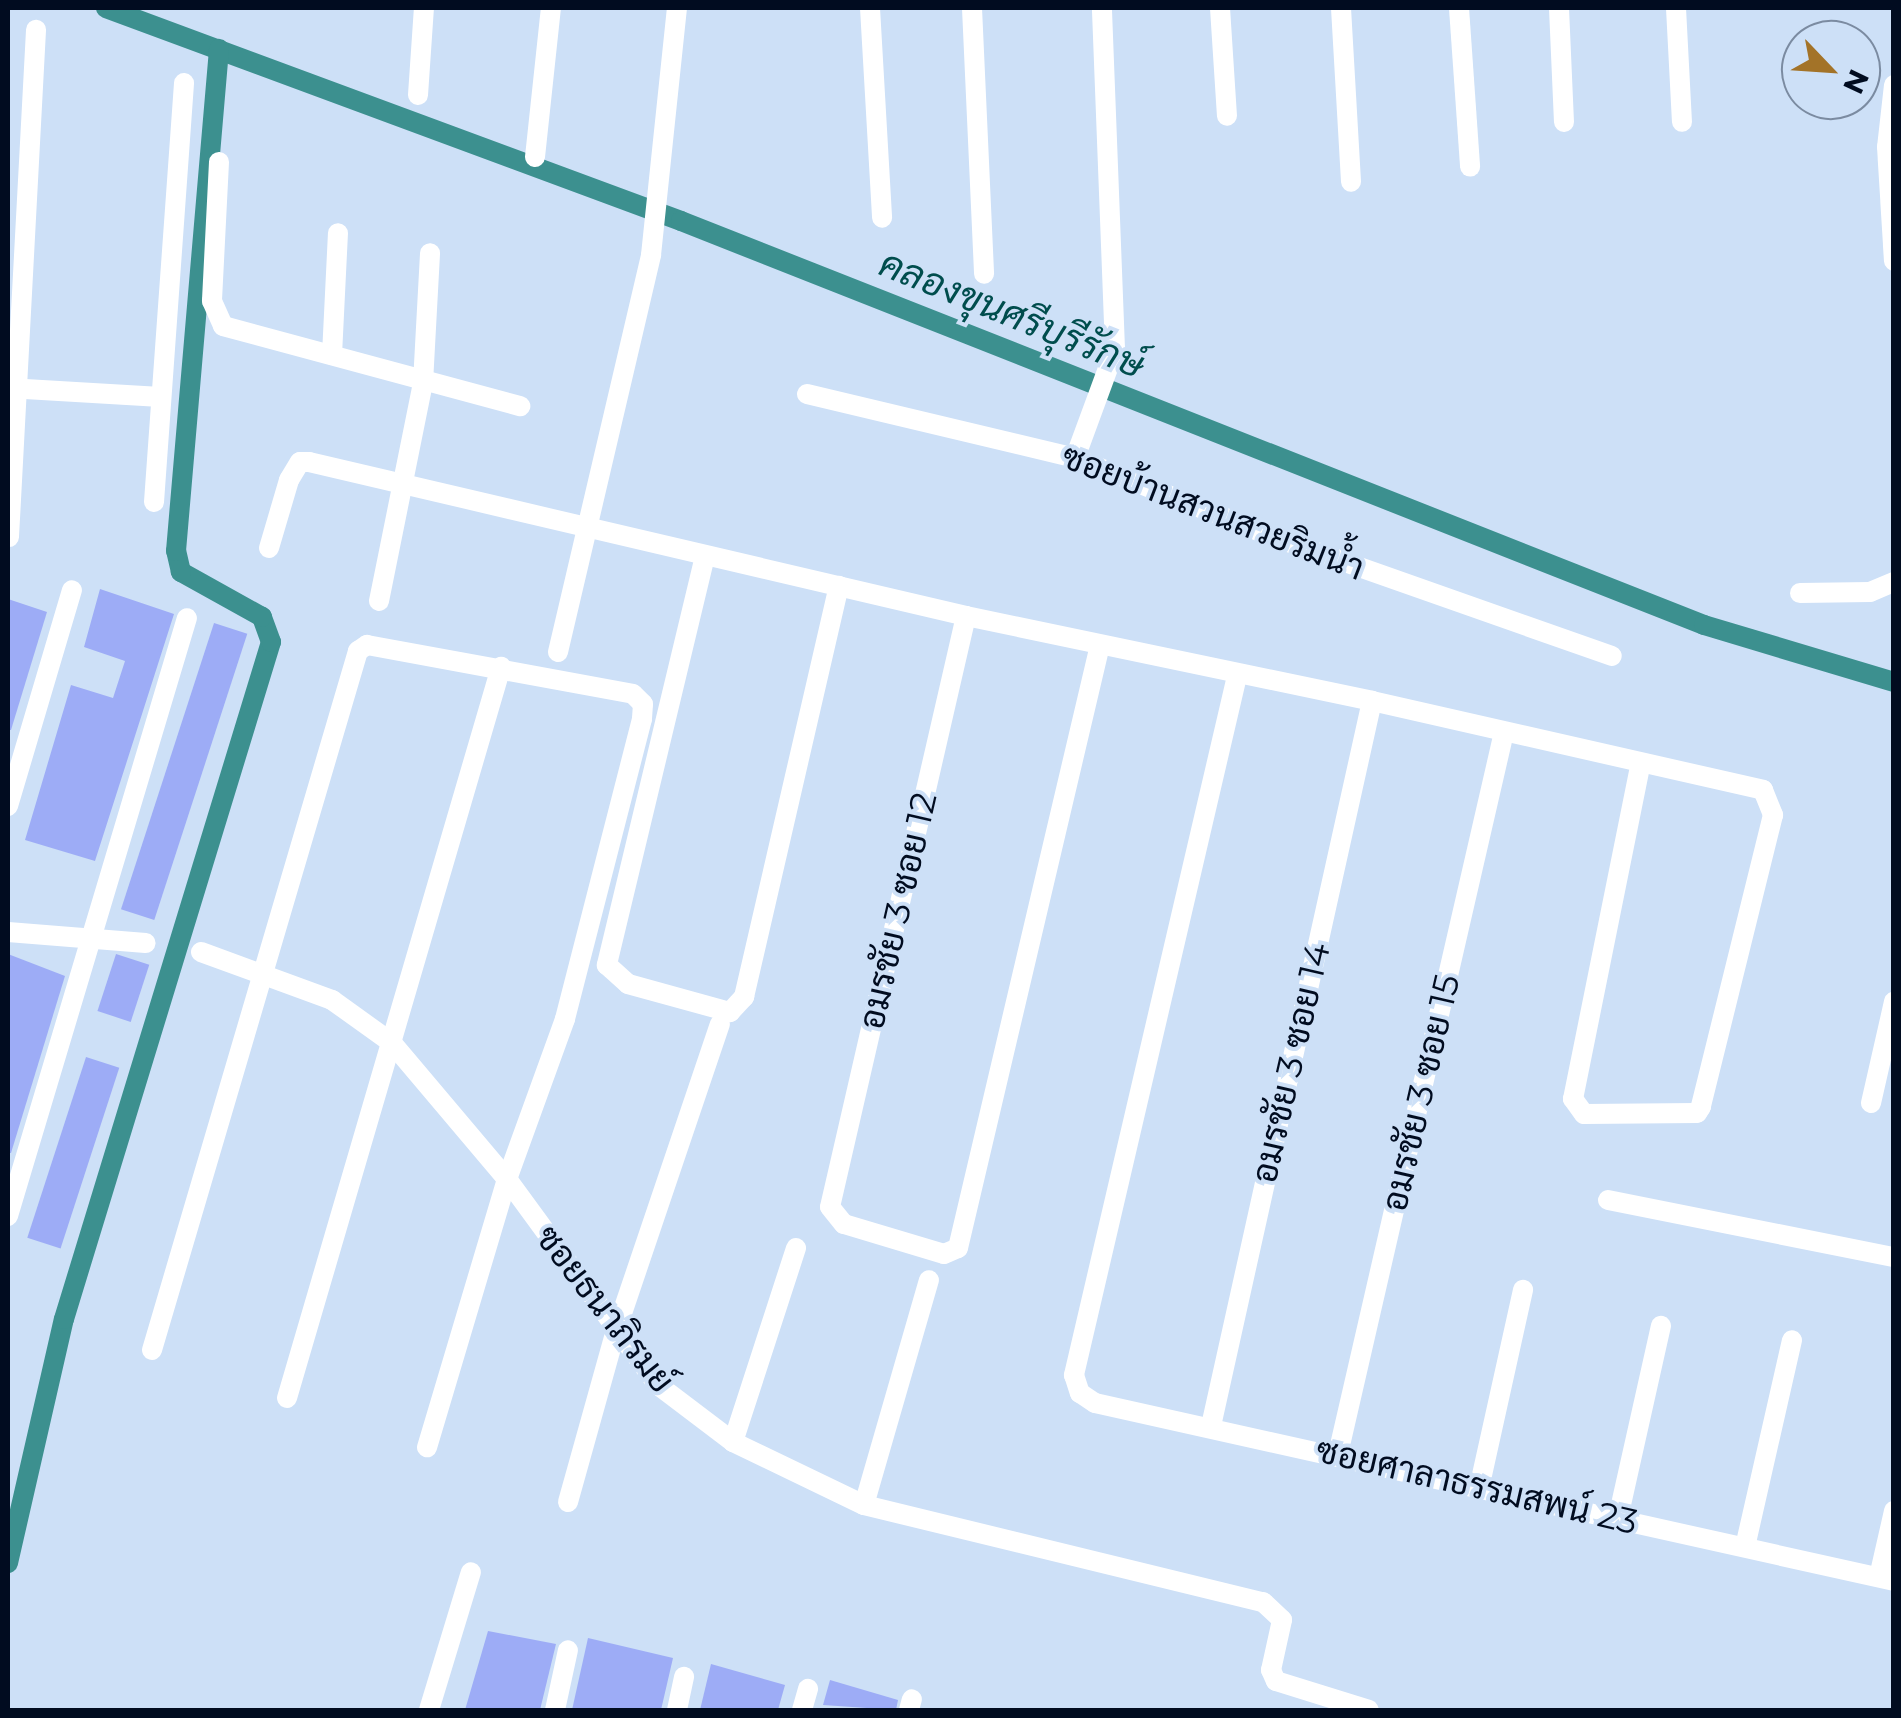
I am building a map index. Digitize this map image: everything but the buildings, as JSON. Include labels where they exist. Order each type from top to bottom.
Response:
[{"type":"street","points":[[418,95],[424,8]]},
{"type":"street","points":[[534,157],[551,8]]},
{"type":"street","points":[[558,652],[651,254],[676,8]]},
{"type":"street","points":[[870,8],[882,218]]},
{"type":"street","points":[[972,8],[984,274]]},
{"type":"street","points":[[1074,458],[1108,380],[1114,312],[1102,8]]},
{"type":"street","points":[[1220,8],[1227,116]]},
{"type":"street","points":[[1342,8],[1351,182]]},
{"type":"street","points":[[1458,8],[1470,167]]},
{"type":"street","points":[[1560,8],[1564,122]]},
{"type":"street","points":[[1676,8],[1682,122]]},
{"type":"street","points":[[10,538],[12,388],[36,30]]},
{"type":"street","points":[[154,502],[184,83]]},
{"type":"street","points":[[1894,85],[1887,147],[1894,260]]},
{"type":"street","points":[[219,162],[215,318],[253,340],[332,356],[520,406]]},
{"type":"street","points":[[332,356],[338,233]]},
{"type":"street","points":[[379,601],[424,383],[430,253]]},
{"type":"street","points":[[12,388],[161,397]]},
{"type":"street","name":"ซอยบ้านสวนสวยริมน้ำ","points":[[806,394],[1074,458],[1274,538],[1612,656]]},
{"type":"street","points":[[269,548],[300,462],[966,616],[1237,676],[1372,701],[1763,790],[1774,815],[1697,1113],[1584,1114],[1573,1099],[1641,763]]},
{"type":"street","points":[[705,556],[607,965],[628,984],[730,1012],[744,997],[839,586]]},
{"type":"street","points":[[1800,593],[1870,592],[1894,582]]},
{"type":"street","points":[[8,806],[72,590]]},
{"type":"street","name":"อมรชัย 3 ซอย 12","points":[[966,616],[830,1206],[844,1224],[944,1254],[958,1248],[1100,645]]},
{"type":"street","points":[[8,1216],[187,618]]},
{"type":"street","points":[[152,1350],[258,975],[358,650],[367,644],[633,694],[644,712],[565,1019],[507,1179],[426,1447]]},
{"type":"street","points":[[288,1398],[501,667]]},
{"type":"street","name":"ซอยศาลาธรรมสพน์ 23","points":[[1237,676],[1074,1376],[1080,1394],[1095,1403],[1480,1484],[1886,1579]]},
{"type":"street","name":"อมรชัย 3 ซอย 14","points":[[1211,1426],[1372,701]]},
{"type":"street","name":"อมรชัย 3 ซอย 15","points":[[1338,1454],[1504,732]]},
{"type":"street","points":[[8,932],[89,935],[146,943]]},
{"type":"street","name":"ซอยธนาภิรมย์","points":[[201,952],[332,1000],[392,1042],[507,1179],[614,1334],[658,1386],[733,1442],[864,1505],[1264,1602],[1282,1620],[1271,1670],[1276,1681],[1369,1710]]},
{"type":"street","points":[[1871,1103],[1893,1008]]},
{"type":"street","points":[[568,1502],[614,1334],[720,1024]]},
{"type":"street","points":[[1608,1200],[1894,1257]]},
{"type":"street","points":[[733,1442],[796,1248]]},
{"type":"street","points":[[864,1505],[929,1280]]},
{"type":"street","points":[[1480,1484],[1523,1290]]},
{"type":"street","points":[[1618,1518],[1661,1326]]},
{"type":"street","points":[[1746,1547],[1792,1340]]},
{"type":"street","points":[[1886,1579],[1894,1511]]},
{"type":"street","points":[[429,1710],[471,1572]]},
{"type":"street","points":[[555,1710],[568,1650]]},
{"type":"street","points":[[677,1710],[684,1677]]},
{"type":"street","points":[[802,1710],[808,1689]]},
{"type":"waterway","name":"คลองขุนศรีบุรีรักษ์","points":[[106,8],[681,221],[1704,625],[1894,682]]},
{"type":"waterway","points":[[8,1563],[64,1319],[271,642],[262,617],[181,572],[176,551],[219,49]]}]
